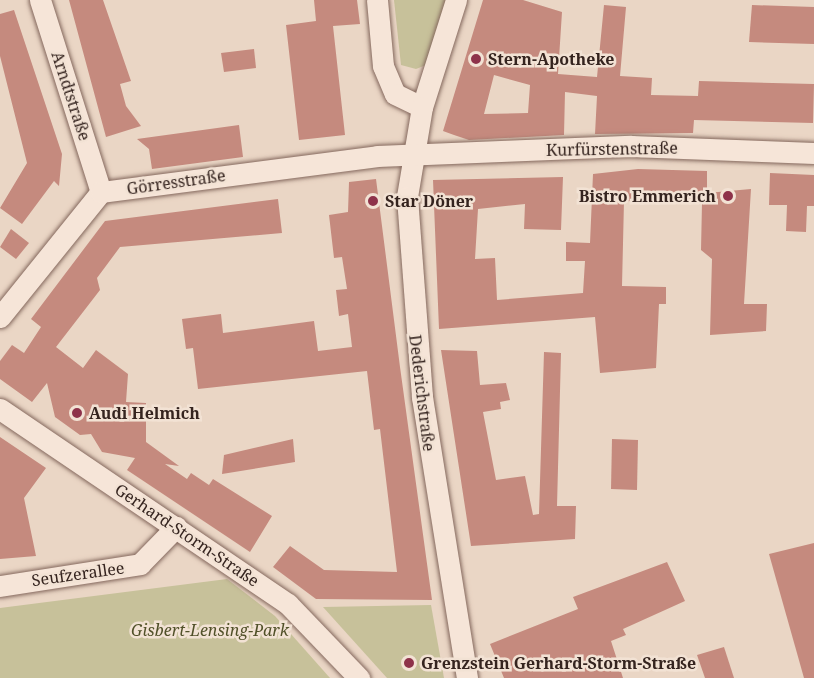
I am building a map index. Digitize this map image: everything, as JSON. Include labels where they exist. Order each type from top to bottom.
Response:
[{"type":"street","name":"Arndtstraße","points":[[40,0],[101,192]]},
{"type":"street","points":[[377,0],[383,66],[395,94],[422,107]]},
{"type":"street","name":"Dederichstraße","points":[[456,0],[422,107],[410,157],[407,197],[414,329],[466,678]]},
{"type":"street","name":"Kurfürstenstraße","points":[[410,157],[631,146],[814,153]]},
{"type":"street","name":"Görresstraße","points":[[101,192],[377,156],[410,157]]},
{"type":"street","points":[[0,317],[101,192]]},
{"type":"street","name":"Gerhard-Storm-Straße","points":[[0,409],[288,604],[359,678]]},
{"type":"street","name":"Seufzerallee","points":[[0,586],[140,564],[176,527]]},
{"type":"green space","points":[[394,0],[446,0],[426,65],[416,69],[401,65]]},
{"type":"green space","name":"Gisbert-Lensing-Park","points":[[227,579],[275,616],[330,678],[0,678],[0,608]]},
{"type":"green space","points":[[431,605],[444,678],[387,678],[323,607]]},
{"type":"building","points":[[69,0],[103,0],[131,81],[120,84],[126,106],[141,126],[106,137]]},
{"type":"building","points":[[314,0],[357,0],[360,24],[333,26],[345,135],[299,140],[286,25],[316,21]]},
{"type":"building","points":[[483,0],[523,0],[562,12],[558,74],[597,77],[604,5],[626,7],[620,76],[652,78],[651,95],[698,96],[699,81],[814,84],[813,123],[694,120],[693,133],[595,134],[597,96],[565,92],[564,135],[469,140],[443,131]],"holes":[[[494,75],[530,85],[528,113],[484,114]]]},
{"type":"building","points":[[752,5],[814,7],[814,44],[749,42]]},
{"type":"building","points":[[14,10],[62,154],[59,186],[54,181],[22,224],[0,208],[27,163],[0,56],[0,14]]},
{"type":"building","points":[[254,49],[256,68],[224,72],[221,53]]},
{"type":"building","points":[[239,125],[243,157],[152,169],[149,149],[137,139]]},
{"type":"building","points":[[638,169],[707,171],[707,193],[751,189],[744,304],[767,304],[766,331],[710,335],[712,259],[701,250],[702,203],[624,201],[622,286],[666,287],[666,304],[659,304],[656,368],[600,373],[595,317],[439,329],[433,180],[563,177],[561,230],[524,229],[525,204],[478,209],[475,259],[495,258],[497,300],[583,293],[585,261],[566,261],[566,242],[590,243],[593,174]]},
{"type":"building","points":[[770,173],[814,175],[814,206],[807,206],[806,232],[786,231],[787,205],[769,205]]},
{"type":"building","points":[[376,179],[432,600],[316,599],[273,567],[290,546],[324,570],[397,572],[380,429],[374,430],[367,371],[198,389],[193,348],[186,349],[182,319],[221,314],[223,333],[314,321],[318,351],[352,347],[348,314],[339,316],[336,290],[347,289],[342,257],[334,258],[329,215],[348,212],[349,182]]},
{"type":"building","points":[[278,199],[282,233],[120,247],[97,278],[100,290],[56,347],[83,368],[96,350],[128,374],[126,402],[146,403],[146,442],[179,466],[165,464],[187,479],[191,473],[209,485],[213,479],[272,516],[250,552],[127,470],[135,458],[102,452],[91,434],[80,435],[55,417],[47,383],[32,402],[0,379],[0,361],[12,345],[24,353],[41,327],[31,319],[105,221]]},
{"type":"building","points":[[11,229],[29,243],[16,259],[0,247]]},
{"type":"building","points":[[441,350],[477,351],[480,385],[506,383],[510,400],[500,402],[501,409],[483,412],[496,480],[525,476],[533,515],[539,514],[544,352],[561,353],[557,506],[576,506],[575,539],[471,546]]},
{"type":"building","points":[[0,437],[46,468],[24,498],[36,556],[0,559]]},
{"type":"building","points":[[293,439],[295,462],[222,474],[224,455]]},
{"type":"building","points":[[612,439],[638,440],[637,490],[611,489]]},
{"type":"building","points":[[814,543],[814,678],[804,678],[769,554]]},
{"type":"building","points":[[667,562],[685,601],[623,629],[626,635],[611,641],[623,678],[504,678],[490,644],[578,609],[573,597]]},
{"type":"building","points":[[724,647],[734,678],[705,678],[697,655]]},
{"type":"place","name":"Stern-Apotheke","points":[[476,59]]},
{"type":"place","name":"Bistro Emmerich","points":[[728,196]]},
{"type":"place","name":"Star Döner","points":[[373,201]]},
{"type":"place","name":"Audi Helmich","points":[[77,413]]},
{"type":"place","name":"Grenzstein Gerhard-Storm-Straße","points":[[409,663]]}]
